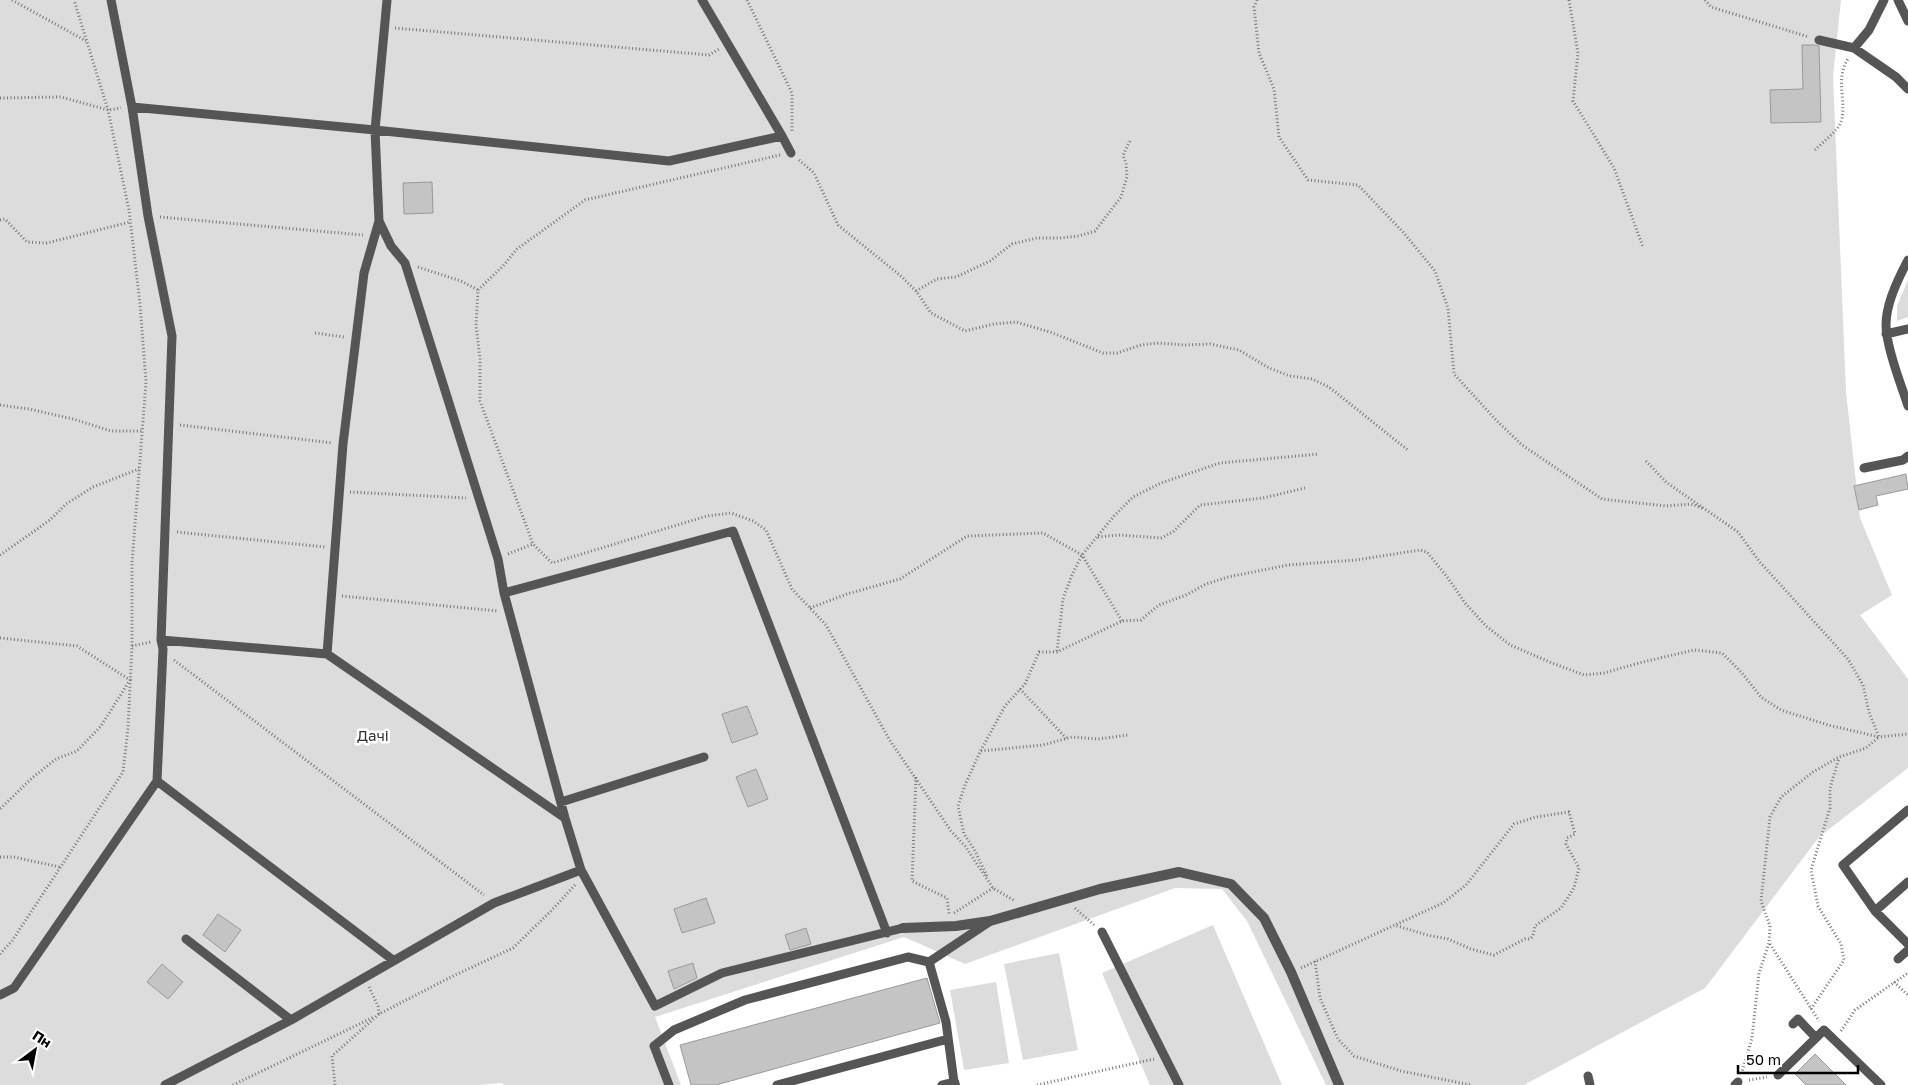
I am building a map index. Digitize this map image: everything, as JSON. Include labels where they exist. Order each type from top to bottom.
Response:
[{"type":"street","points":[[903,928],[942,927],[990,922],[1100,889],[1179,872],[1231,884],[1264,918],[1292,973],[1339,1085]]},
{"type":"lane","points":[[0,995],[14,988],[157,781],[172,336],[148,216],[132,107],[111,0]]},
{"type":"lane","points":[[327,654],[343,444],[364,273],[378,222],[375,130],[387,0]]},
{"type":"lane","points":[[702,0],[791,153]]},
{"type":"lane","points":[[1854,48],[1869,30],[1884,0]]},
{"type":"lane","points":[[1898,0],[1908,21]]},
{"type":"lane","points":[[1820,40],[1854,48],[1896,77],[1908,89]]},
{"type":"lane","points":[[132,107],[669,161],[782,136]]},
{"type":"lane","points":[[378,222],[391,246],[405,263],[498,559],[509,612],[580,870],[655,1006],[722,973],[903,928]]},
{"type":"lane","points":[[1908,260],[1899,277],[1887,315],[1886,334],[1908,406]]},
{"type":"lane","points":[[1886,334],[1908,329]]},
{"type":"lane","points":[[1864,468],[1903,460],[1908,456]]},
{"type":"lane","points":[[504,593],[733,532],[887,933]]},
{"type":"lane","points":[[162,645],[327,654],[565,818]]},
{"type":"lane","points":[[560,802],[704,757]]},
{"type":"lane","points":[[157,781],[393,960]]},
{"type":"lane","points":[[1908,810],[1843,865],[1875,911],[1908,944]]},
{"type":"lane","points":[[165,1085],[291,1020],[494,903],[580,870]]},
{"type":"lane","points":[[1875,911],[1908,882]]},
{"type":"lane","points":[[669,1085],[654,1046],[674,1030],[745,1000],[908,956],[930,962],[990,922]]},
{"type":"lane","points":[[1102,932],[1179,1085]]},
{"type":"lane","points":[[186,939],[291,1020]]},
{"type":"lane","points":[[1898,959],[1908,950]]},
{"type":"lane","points":[[930,962],[946,1022],[954,1083],[942,1085]]},
{"type":"lane","points":[[1793,1024],[1798,1019],[1816,1038]]},
{"type":"lane","points":[[1778,1075],[1824,1030],[1881,1085]]},
{"type":"lane","points":[[777,1085],[948,1039]]},
{"type":"path","points":[[12,0],[86,41]]},
{"type":"path","points":[[0,954],[12,941],[123,772],[128,728],[132,646],[132,564],[146,382],[140,304],[130,222],[108,110],[74,0]]},
{"type":"path","points":[[747,0],[792,93],[791,153]]},
{"type":"path","points":[[1257,0],[1254,7],[1258,53],[1274,90],[1278,136],[1308,180],[1358,185],[1403,232],[1435,271],[1448,308],[1454,374],[1522,445],[1602,499],[1666,506],[1691,504],[1707,511]]},
{"type":"path","points":[[1570,0],[1578,53],[1573,100],[1614,168],[1644,246]]},
{"type":"path","points":[[1706,0],[1711,7],[1820,40]]},
{"type":"path","points":[[384,27],[708,55],[728,44]]},
{"type":"path","points":[[1815,150],[1840,124],[1843,108],[1840,82],[1845,62],[1854,48]]},
{"type":"path","points":[[0,98],[61,97],[108,110]]},
{"type":"path","points":[[916,291],[937,279],[956,277],[990,261],[1012,244],[1037,238],[1079,236],[1095,230],[1121,197],[1127,177],[1123,155],[1131,139]]},
{"type":"path","points":[[791,153],[585,200],[517,249],[503,266],[478,290],[476,325],[480,359],[480,400],[533,544],[552,563],[707,516],[731,513],[753,521],[766,530],[792,589],[826,625],[889,739],[916,776],[951,831],[965,846],[993,888],[1031,909]]},
{"type":"path","points":[[791,153],[814,173],[838,226],[902,277],[916,291],[931,313],[965,331],[994,324],[1016,322],[1050,332],[1102,353],[1117,353],[1141,345],[1159,343],[1184,345],[1210,344],[1240,350],[1269,368],[1290,376],[1312,379],[1329,387],[1409,451]]},
{"type":"path","points":[[148,216],[374,236]]},
{"type":"path","points":[[0,220],[6,219],[26,242],[47,243],[130,222]]},
{"type":"path","points":[[405,263],[460,281],[478,290]]},
{"type":"path","points":[[315,334],[357,338]]},
{"type":"path","points":[[0,405],[29,409],[73,419],[111,431],[142,431]]},
{"type":"path","points":[[168,424],[343,444]]},
{"type":"path","points":[[1057,652],[1063,599],[1072,575],[1082,555],[1114,516],[1133,497],[1160,483],[1220,463],[1319,454]]},
{"type":"path","points":[[1646,461],[1666,482],[1738,532],[1759,561],[1848,659],[1863,685],[1869,712],[1878,737]]},
{"type":"path","points":[[0,555],[50,520],[66,504],[93,487],[139,469]]},
{"type":"path","points":[[1098,537],[1118,535],[1160,538],[1173,532],[1200,506],[1263,498],[1305,488]]},
{"type":"path","points":[[340,491],[478,499]]},
{"type":"path","points":[[164,531],[335,548]]},
{"type":"path","points":[[810,608],[847,594],[900,579],[967,536],[1043,533],[1082,555],[1122,621]]},
{"type":"path","points":[[498,559],[533,544]]},
{"type":"path","points":[[993,888],[974,849],[964,834],[958,806],[980,752],[1005,706],[1032,672],[1039,652],[1057,652],[1122,621],[1141,620],[1159,604],[1186,595],[1206,584],[1248,572],[1288,564],[1356,560],[1420,550],[1428,552],[1465,603],[1486,626],[1510,645],[1552,663],[1584,675],[1604,673],[1694,650],[1722,653],[1742,673],[1761,697],[1781,710],[1828,725],[1878,737],[1908,734]]},
{"type":"path","points":[[332,595],[509,612]]},
{"type":"path","points":[[0,638],[77,646],[130,680]]},
{"type":"path","points":[[132,646],[162,645],[180,666],[494,903]]},
{"type":"path","points":[[0,809],[32,778],[56,759],[77,751],[101,726],[130,680]]},
{"type":"path","points":[[1020,689],[1066,738]]},
{"type":"path","points":[[980,752],[1043,745],[1072,737],[1098,739],[1128,735]]},
{"type":"path","points":[[1778,1075],[1737,1083],[1752,1038],[1759,973],[1769,943],[1770,926],[1761,902],[1770,817],[1781,797],[1813,772],[1839,758],[1866,748],[1878,737]]},
{"type":"path","points":[[1811,1009],[1844,960],[1841,944],[1818,906],[1811,870],[1830,808],[1830,788],[1839,758]]},
{"type":"path","points":[[916,776],[912,881],[946,898],[950,916]]},
{"type":"path","points":[[1292,973],[1394,925],[1443,903],[1466,885],[1514,824],[1536,816],[1569,812],[1575,834],[1566,838],[1566,844],[1579,868],[1574,888],[1561,908],[1535,926],[1530,939],[1525,939],[1494,955],[1471,949],[1448,939],[1426,935],[1394,925]]},
{"type":"path","points":[[0,858],[14,857],[60,867]]},
{"type":"path","points":[[232,1085],[513,948],[578,882],[580,870]]},
{"type":"path","points":[[942,927],[950,916],[993,888]]},
{"type":"path","points":[[1065,900],[1102,932]]},
{"type":"path","points":[[1769,943],[1824,1030]]},
{"type":"path","points":[[1315,962],[1320,998],[1338,1038],[1354,1056],[1401,1071],[1471,1085]]},
{"type":"path","points":[[1835,1040],[1855,1010],[1908,973]]},
{"type":"path","points":[[364,979],[378,1006],[379,1014]]},
{"type":"path","points":[[1894,982],[1908,995]]},
{"type":"path","points":[[335,1085],[332,1056],[379,1014]]},
{"type":"path","points":[[1037,1085],[1165,1057]]},
{"type":"green space","name":"Дачі","points":[[0,0],[1841,0],[1833,76],[1846,392],[1860,518],[1892,595],[1860,615],[1908,679],[1908,768],[1819,837],[1705,988],[1524,1085],[1326,1085],[1247,921],[1222,889],[1175,888],[965,964],[904,937],[655,1017],[681,1085],[504,1085],[502,1083],[478,1085],[0,1085]]},
{"type":"green space","points":[[1908,280],[1908,317],[1897,321],[1897,306]]},
{"type":"green space","points":[[1213,925],[1282,1085],[1150,1085],[1102,973]]},
{"type":"green space","points":[[1059,953],[1078,1050],[1023,1060],[1004,964]]},
{"type":"green space","points":[[996,982],[1009,1063],[964,1070],[950,990]]},
{"type":"building","points":[[1802,45],[1819,46],[1821,122],[1771,123],[1770,90],[1803,89]]},
{"type":"building","points":[[432,182],[433,213],[404,214],[403,183]]},
{"type":"building","points":[[1906,474],[1908,489],[1876,496],[1878,505],[1859,510],[1854,486]]},
{"type":"building","points":[[747,706],[758,734],[732,743],[722,714]]},
{"type":"building","points":[[756,769],[768,799],[748,807],[736,777]]},
{"type":"building","points":[[706,898],[715,923],[682,933],[674,909]]},
{"type":"building","points":[[218,914],[241,930],[225,952],[203,935]]},
{"type":"building","points":[[806,928],[811,944],[790,950],[785,935]]},
{"type":"building","points":[[693,963],[697,978],[674,989],[668,971]]},
{"type":"building","points":[[162,964],[183,982],[168,999],[147,982]]},
{"type":"building","points":[[927,978],[940,1023],[716,1085],[691,1085],[680,1045]]},
{"type":"building","points":[[1815,1054],[1846,1085],[1806,1085],[1795,1074]]}]
